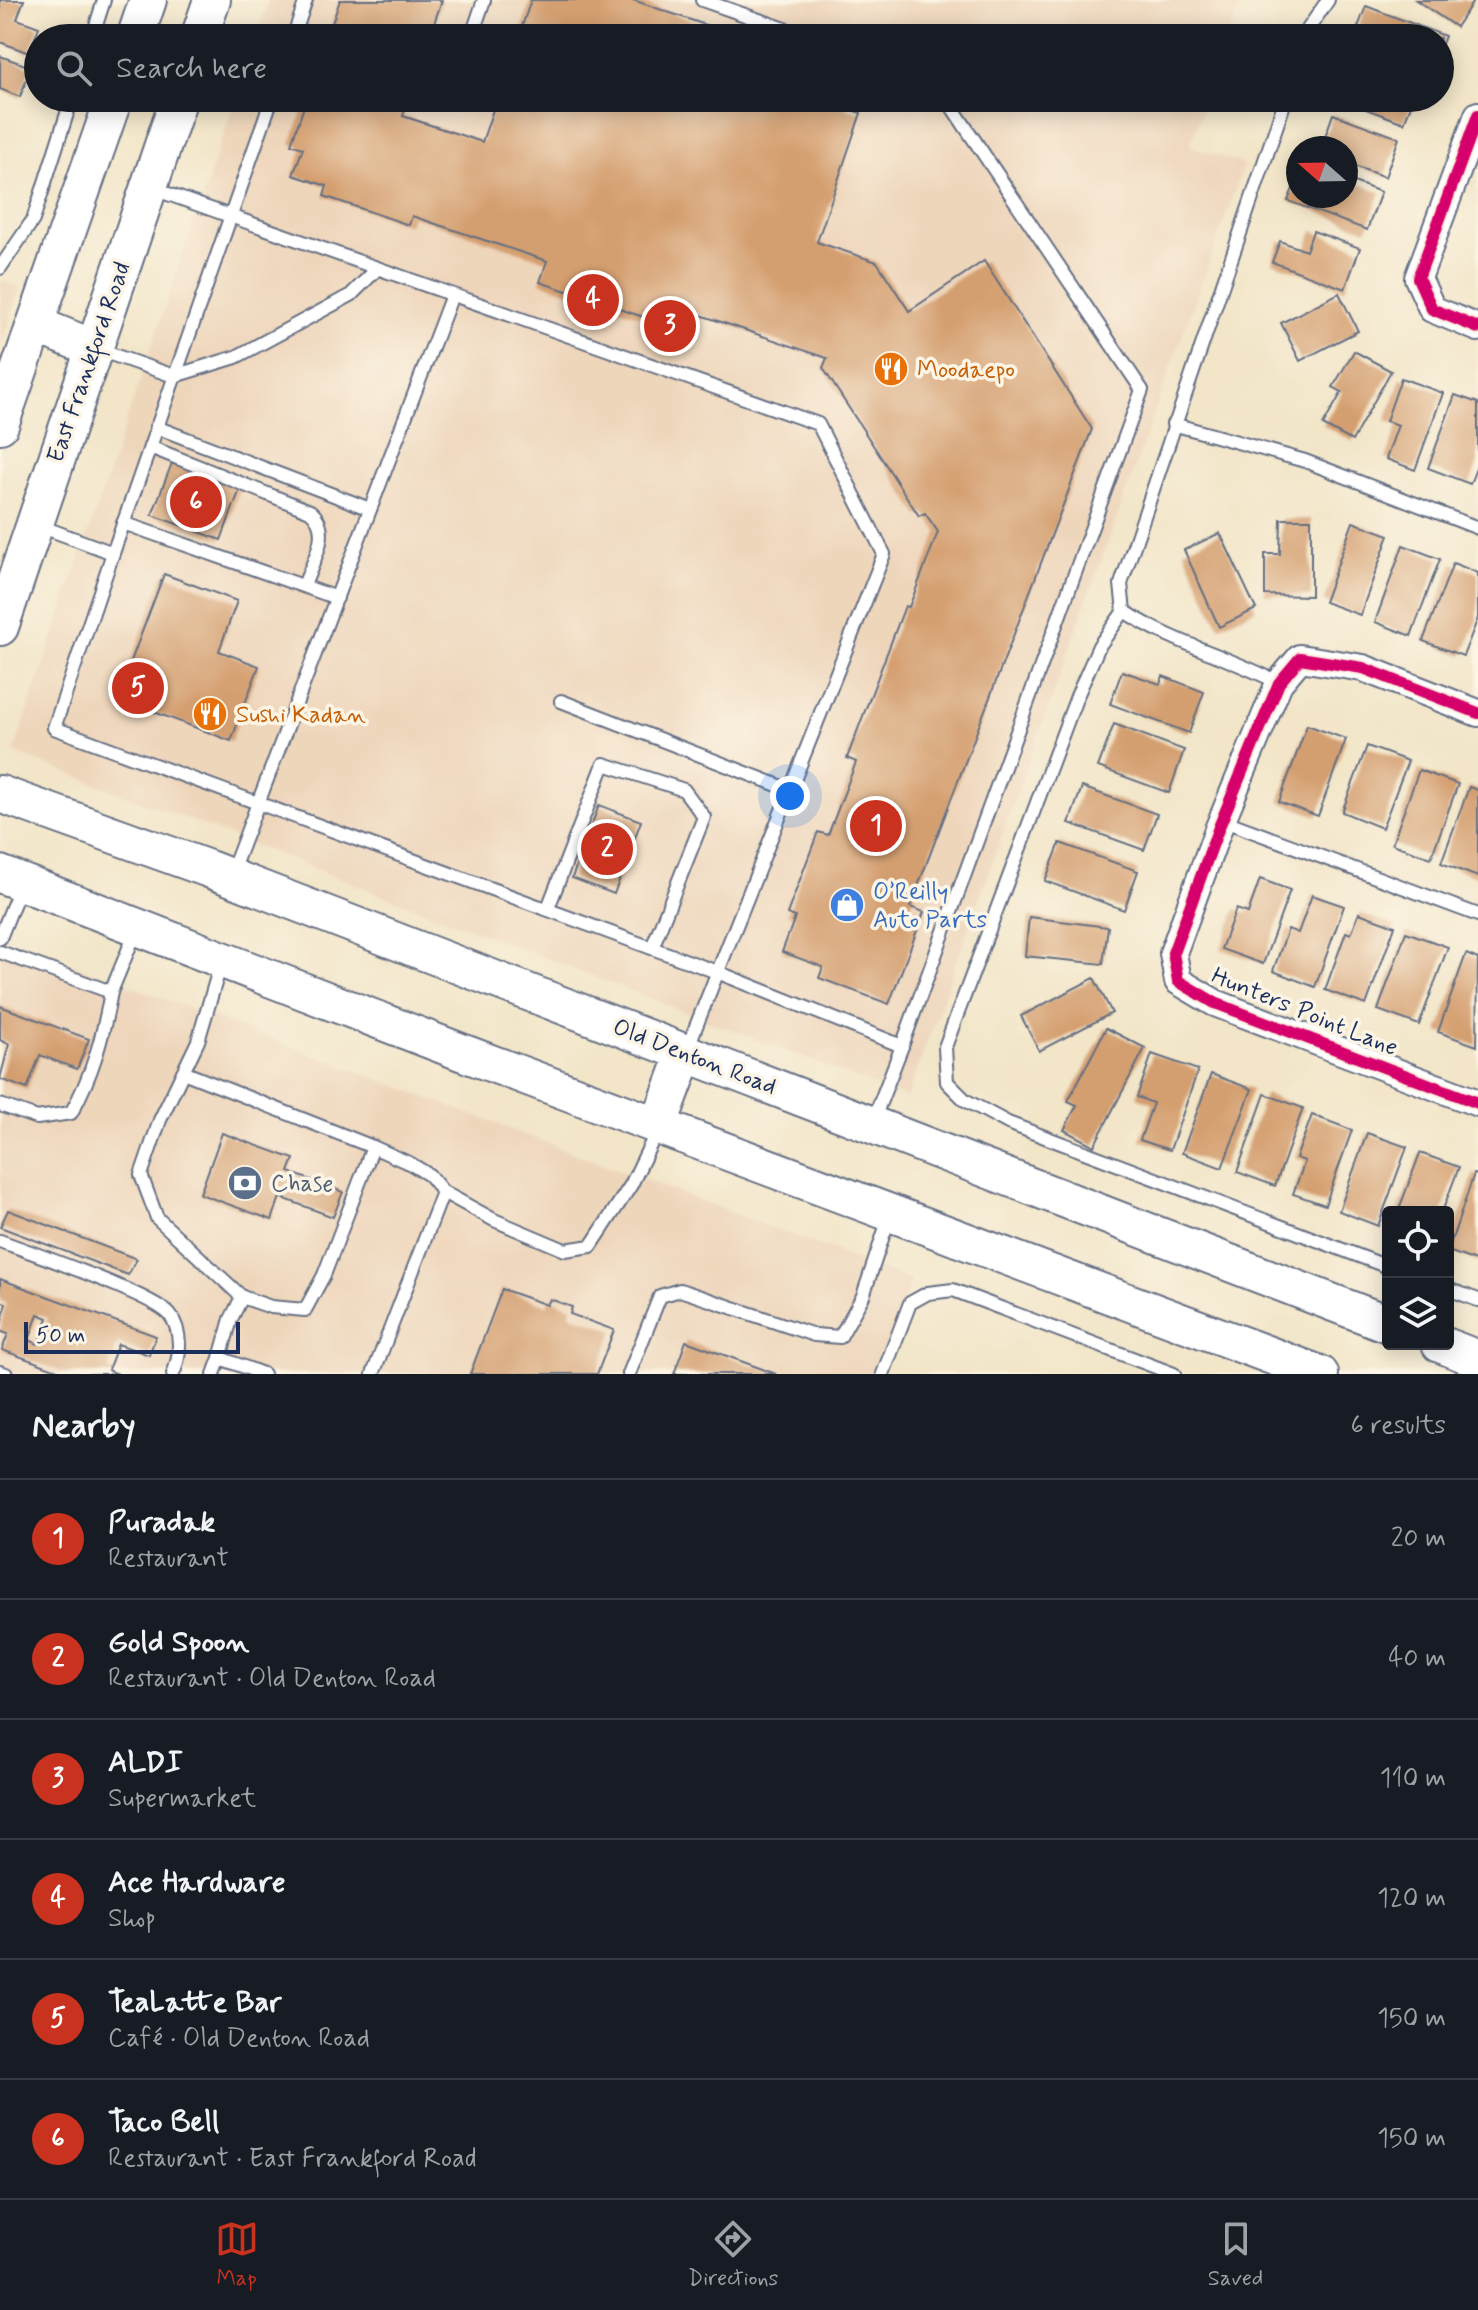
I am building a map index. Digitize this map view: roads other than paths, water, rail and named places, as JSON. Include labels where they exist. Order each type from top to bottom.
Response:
[{"type":"main road","points":[[140,24],[148,0]]},
{"type":"main road","points":[[204,24],[212,0]]},
{"type":"main road","points":[[0,425],[109,112]]},
{"type":"main road","name":"East Frankford Road","points":[[0,627],[174,112]]},
{"type":"main road","points":[[36,325],[93,348]]},
{"type":"main road","name":"Old Denton Road","points":[[0,794],[230,877],[1382,1322]]},
{"type":"main road","points":[[11,878],[1320,1374]]},
{"type":"main road","points":[[659,1124],[686,1052]]},
{"type":"main road","points":[[1454,1350],[1478,1359]]},
{"type":"street","points":[[1475,132],[1418,278],[1432,309],[1478,328]]},
{"type":"street","points":[[1279,683],[1300,658],[1330,661],[1363,668],[1478,713]]},
{"type":"street","name":"Hunters Point Lane","points":[[1279,683],[1220,824],[1173,953],[1178,981],[1215,1003],[1478,1103]]},
{"type":"lane","points":[[96,24],[104,0]]},
{"type":"lane","points":[[298,24],[306,0]]},
{"type":"lane","points":[[476,24],[484,0]]},
{"type":"lane","points":[[702,0],[771,24]]},
{"type":"lane","points":[[1312,24],[1328,0]]},
{"type":"lane","points":[[0,268],[33,220],[68,112]]},
{"type":"lane","points":[[267,112],[54,728],[260,800],[717,972],[902,1046]]},
{"type":"lane","points":[[872,1124],[1142,390],[955,112]]},
{"type":"lane","points":[[1281,112],[1121,584],[1124,611],[1099,646],[1077,696],[991,917],[945,1047],[947,1082],[965,1100],[1008,1123],[1382,1265]]},
{"type":"lane","points":[[148,187],[818,424],[884,554],[686,1052]]},
{"type":"lane","points":[[93,348],[174,376],[236,357],[351,295],[377,269]]},
{"type":"lane","points":[[230,877],[452,295]]},
{"type":"lane","points":[[1173,424],[1305,461],[1478,528]]},
{"type":"lane","points":[[156,427],[370,509]]},
{"type":"lane","points":[[150,447],[310,511],[319,518],[323,530],[304,586]]},
{"type":"lane","points":[[123,523],[337,598]]},
{"type":"lane","points":[[34,524],[113,553]]},
{"type":"lane","points":[[1124,611],[1143,623],[1238,661],[1279,683]]},
{"type":"lane","points":[[561,701],[790,790]]},
{"type":"lane","points":[[548,908],[604,764],[684,790],[704,817],[652,948]]},
{"type":"lane","points":[[1220,824],[1478,915]]},
{"type":"lane","points":[[0,938],[11,878]]},
{"type":"lane","points":[[0,1105],[37,1118],[71,1113],[88,1083],[101,1045],[111,992],[137,928]]},
{"type":"lane","points":[[0,952],[111,992]]},
{"type":"lane","points":[[222,960],[198,1041],[160,1120],[141,1175],[157,1218],[242,1297],[271,1307],[305,1310],[324,1275],[373,1147]]},
{"type":"lane","points":[[183,1072],[411,1164],[429,1175],[443,1192],[494,1220],[565,1250],[591,1246],[631,1185],[659,1124]]},
{"type":"lane","points":[[373,1374],[443,1192]]},
{"type":"lane","points":[[629,1374],[660,1296],[680,1290],[814,1335],[840,1337],[863,1296],[891,1212]]},
{"type":"lane","points":[[0,1241],[125,1290],[169,1312],[180,1331],[173,1374]]},
{"type":"lane","points":[[883,1374],[910,1303],[928,1293],[953,1290],[1174,1374]]},
{"type":"lane","points":[[1454,1291],[1478,1300]]},
{"type":"lane","points":[[214,1374],[231,1319],[242,1297]]},
{"type":"lane","points":[[220,1358],[263,1374]]},
{"type":"lane","points":[[0,1372],[6,1374]]},
{"type":"place","name":"Ace Hardware","points":[[593,300]]},
{"type":"place","name":"ALDI","points":[[670,326]]},
{"type":"place","name":"Moodaepo","points":[[891,369]]},
{"type":"place","name":"Taco Bell","points":[[196,502]]},
{"type":"place","name":"TeaLatte Bar","points":[[138,688]]},
{"type":"place","name":"Sushi Kadan","points":[[210,714]]},
{"type":"place","name":"Puradak","points":[[876,826]]},
{"type":"place","name":"Gold Spoon","points":[[607,849]]},
{"type":"place","name":"O’Reilly Auto Parts","points":[[847,905]]},
{"type":"place","name":"Chase","points":[[245,1183]]}]
